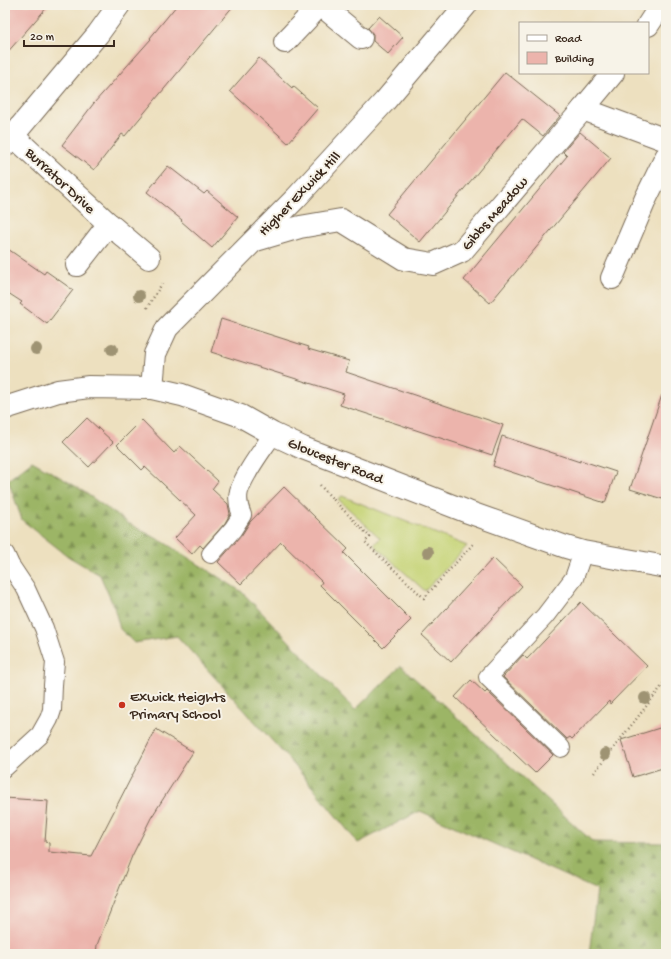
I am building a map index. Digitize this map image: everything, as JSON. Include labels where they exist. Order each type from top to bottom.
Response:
[{"type":"street","name":"Burrator Drive","points":[[119,5],[98,34],[9,140],[149,258]]},
{"type":"street","points":[[285,42],[320,5],[361,38]]},
{"type":"street","name":"Higher Exwick Hill","points":[[152,388],[155,354],[167,328],[296,198],[385,101],[466,5]]},
{"type":"street","points":[[649,24],[662,5]]},
{"type":"street","name":"Gibbs Meadow","points":[[255,240],[300,228],[342,220],[404,259],[433,264],[462,251],[612,74]]},
{"type":"street","points":[[582,110],[666,140]]},
{"type":"street","points":[[612,278],[646,198],[666,157]]},
{"type":"street","name":"Burrator Drive","points":[[77,265],[109,224]]},
{"type":"street","name":"Gloucester Road","points":[[5,408],[58,391],[90,387],[152,388],[182,395],[241,416],[273,434],[303,448],[494,522],[583,552],[666,567]]},
{"type":"lane","points":[[211,554],[233,529],[242,516],[239,506],[239,492],[244,478],[273,434]]},
{"type":"lane","points":[[561,748],[488,677],[545,616],[574,578],[583,552]]},
{"type":"lane","points":[[5,554],[10,565],[26,589],[44,628],[55,662],[52,685],[52,710],[49,719],[40,735],[5,766]]},
{"type":"path","points":[[303,448],[312,473],[325,491],[370,537],[365,542],[424,598],[494,522]]},
{"type":"path","points":[[594,773],[666,681]]},
{"type":"green space","points":[[32,461],[77,487],[128,523],[165,543],[242,592],[355,710],[401,666],[593,842],[666,843],[666,954],[589,954],[597,890],[420,811],[358,843],[295,766],[177,636],[134,643],[120,629],[114,607],[100,575],[69,557],[22,520],[8,480]]},
{"type":"green space","points":[[342,496],[467,546],[425,591],[374,545],[380,538],[338,499]]},
{"type":"building","points":[[5,5],[49,5],[5,55]]},
{"type":"building","points":[[177,5],[234,5],[125,136],[122,134],[94,170],[62,145],[94,103],[151,39],[150,38]]},
{"type":"building","points":[[379,16],[403,37],[388,54],[373,41],[373,34],[368,28]]},
{"type":"building","points":[[259,58],[292,88],[293,86],[318,108],[288,143],[230,91]]},
{"type":"building","points":[[505,72],[560,116],[543,136],[522,119],[420,242],[387,214]]},
{"type":"building","points":[[580,132],[611,158],[490,303],[464,280],[567,156],[563,152]]},
{"type":"building","points":[[168,166],[204,194],[207,191],[238,217],[212,248],[181,221],[182,220],[147,192]]},
{"type":"building","points":[[5,247],[44,274],[46,271],[73,290],[47,324],[20,304],[22,302],[5,291]]},
{"type":"building","points":[[221,319],[309,347],[308,349],[349,361],[346,372],[503,425],[492,455],[340,405],[344,394],[211,352]]},
{"type":"building","points":[[662,395],[666,396],[666,500],[630,489]]},
{"type":"building","points":[[87,418],[113,442],[89,467],[63,442]]},
{"type":"building","points":[[142,420],[174,453],[180,446],[218,481],[212,489],[228,504],[230,514],[225,523],[203,548],[200,545],[192,554],[175,538],[196,515],[145,467],[142,470],[117,445]]},
{"type":"building","points":[[502,436],[580,462],[580,460],[616,472],[605,503],[493,466]]},
{"type":"building","points":[[284,487],[348,549],[344,553],[411,620],[383,648],[320,585],[322,582],[281,542],[241,584],[218,562],[241,536],[250,522]]},
{"type":"building","points":[[493,558],[522,586],[451,662],[422,635]]},
{"type":"building","points":[[581,602],[647,666],[610,704],[609,701],[572,739],[570,737],[567,739],[503,677],[523,655],[527,659]]},
{"type":"building","points":[[471,680],[485,693],[487,691],[553,755],[535,773],[455,697]]},
{"type":"building","points":[[666,726],[666,767],[633,777],[621,740]]},
{"type":"building","points":[[156,729],[193,752],[151,818],[132,856],[97,945],[96,954],[5,954],[5,798],[48,801],[45,842],[49,843],[49,852],[91,856]]},
{"type":"place","name":"Exwick Heights Primary School","points":[[122,705]]}]
